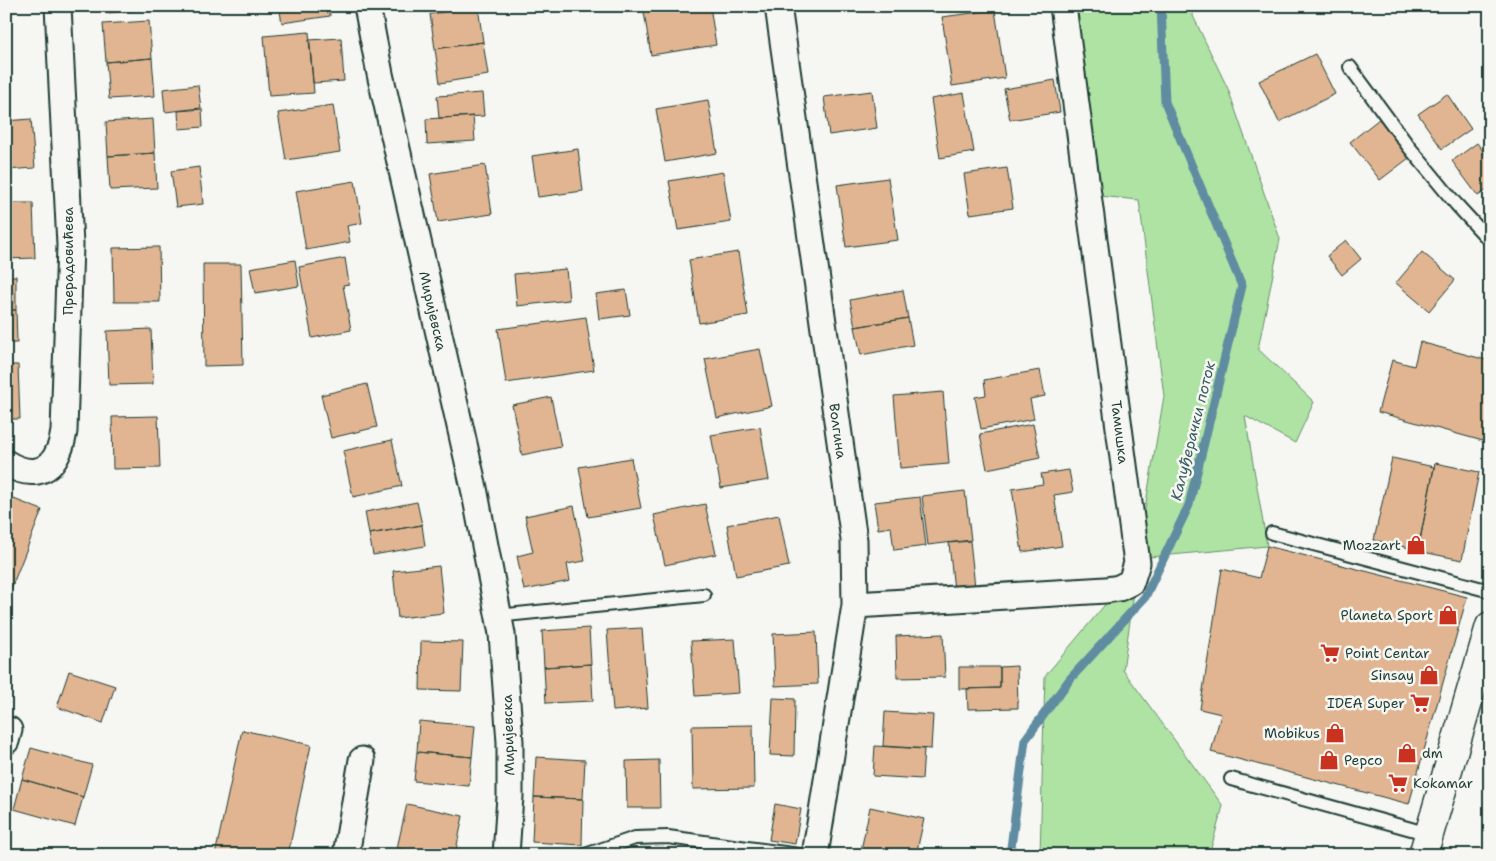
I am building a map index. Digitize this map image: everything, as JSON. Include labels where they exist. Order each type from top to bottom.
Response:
[{"type":"street","name":"Прерадовићева","points":[[6,463],[17,470],[33,473],[45,468],[59,451],[64,431],[70,245],[58,6]]},
{"type":"street","name":"Миријевска","points":[[368,6],[380,74],[474,488],[497,616],[502,634],[510,742],[510,796],[506,855]]},
{"type":"street","name":"Волгина","points":[[778,6],[854,540],[855,605],[815,855]]},
{"type":"street","name":"Тамишка","points":[[855,605],[1106,590],[1119,588],[1131,582],[1136,563],[1063,6]]},
{"type":"street","points":[[1426,845],[1490,626]]},
{"type":"street","points":[[346,855],[362,760]]},
{"type":"lane","points":[[1350,67],[1409,148],[1490,241]]},
{"type":"lane","points":[[1272,533],[1490,591]]},
{"type":"lane","points":[[497,616],[704,595]]},
{"type":"lane","points":[[1230,779],[1426,845]]},
{"type":"lane","points":[[585,855],[635,838],[668,837],[799,855]]},
{"type":"green space","points":[[1063,6],[1194,6],[1193,16],[1228,89],[1280,239],[1258,349],[1314,402],[1295,443],[1245,416],[1267,546],[1139,558],[1123,670],[1223,806],[1209,855],[1040,855],[1045,676],[1119,588],[1136,562],[1164,396],[1139,200],[1089,195]]},
{"type":"building","points":[[106,6],[152,6],[152,9],[107,13]]},
{"type":"building","points":[[279,6],[329,6],[330,16],[282,23]]},
{"type":"building","points":[[643,6],[710,6],[716,45],[651,55]]},
{"type":"building","points":[[478,7],[483,42],[435,49],[430,14]]},
{"type":"building","points":[[995,10],[1005,78],[952,86],[942,17]]},
{"type":"building","points":[[149,21],[152,58],[106,62],[103,24]]},
{"type":"building","points":[[309,32],[314,93],[269,96],[264,36]]},
{"type":"building","points":[[341,38],[344,81],[313,83],[309,40]]},
{"type":"building","points":[[483,42],[488,75],[440,83],[435,49]]},
{"type":"building","points":[[1315,54],[1335,94],[1279,122],[1259,81]]},
{"type":"building","points":[[152,58],[155,96],[109,99],[106,62]]},
{"type":"building","points":[[1055,80],[1060,112],[1010,120],[1004,89]]},
{"type":"building","points":[[198,85],[201,108],[165,112],[163,89]]},
{"type":"building","points":[[872,91],[877,128],[829,135],[824,97]]},
{"type":"building","points":[[482,93],[484,116],[439,118],[437,96]]},
{"type":"building","points":[[964,93],[974,152],[940,158],[931,99]]},
{"type":"building","points":[[1447,94],[1471,129],[1442,149],[1418,114]]},
{"type":"building","points":[[708,100],[717,153],[665,162],[656,109]]},
{"type":"building","points":[[333,105],[340,152],[286,160],[278,113]]},
{"type":"building","points":[[202,109],[203,127],[179,129],[178,111]]},
{"type":"building","points":[[473,116],[475,141],[427,144],[426,119]]},
{"type":"building","points":[[31,119],[35,168],[6,170],[6,121]]},
{"type":"building","points":[[153,119],[155,153],[108,156],[106,122]]},
{"type":"building","points":[[1379,119],[1409,158],[1380,180],[1350,142]]},
{"type":"building","points":[[1477,143],[1490,160],[1490,188],[1478,196],[1452,161]]},
{"type":"building","points":[[578,149],[583,191],[538,197],[532,156]]},
{"type":"building","points":[[155,153],[157,188],[110,190],[108,156]]},
{"type":"building","points":[[485,165],[492,214],[438,222],[430,174]]},
{"type":"building","points":[[199,167],[203,204],[176,207],[171,171]]},
{"type":"building","points":[[1007,168],[1013,208],[970,214],[964,174]]},
{"type":"building","points":[[723,172],[731,222],[678,230],[669,181]]},
{"type":"building","points":[[888,178],[898,240],[846,247],[837,185]]},
{"type":"building","points":[[355,181],[362,223],[347,226],[350,242],[306,250],[296,191]]},
{"type":"building","points":[[6,203],[33,203],[35,258],[6,259]]},
{"type":"building","points":[[1346,240],[1361,259],[1342,275],[1327,256]]},
{"type":"building","points":[[159,247],[160,302],[114,302],[113,248]]},
{"type":"building","points":[[738,252],[748,315],[699,323],[689,260]]},
{"type":"building","points":[[1422,252],[1455,280],[1429,311],[1396,283]]},
{"type":"building","points":[[345,258],[349,284],[343,285],[351,330],[312,338],[299,267]]},
{"type":"building","points":[[295,260],[299,286],[255,293],[250,268]]},
{"type":"building","points":[[203,264],[241,264],[243,365],[204,366]]},
{"type":"building","points":[[566,269],[569,300],[517,306],[514,274]]},
{"type":"building","points":[[6,276],[16,276],[16,310],[6,310]]},
{"type":"building","points":[[626,290],[630,315],[599,319],[596,294]]},
{"type":"building","points":[[903,290],[908,318],[855,327],[850,300]]},
{"type":"building","points":[[6,310],[16,310],[17,343],[6,343]]},
{"type":"building","points":[[586,317],[594,370],[506,383],[498,329]]},
{"type":"building","points":[[908,318],[913,345],[861,355],[855,327]]},
{"type":"building","points":[[151,329],[153,384],[109,385],[107,331]]},
{"type":"building","points":[[1420,342],[1490,361],[1490,443],[1378,412],[1392,360],[1414,366]]},
{"type":"building","points":[[760,349],[772,406],[717,418],[705,359]]},
{"type":"building","points":[[6,365],[18,365],[20,419],[6,419]]},
{"type":"building","points":[[1040,370],[1045,396],[1030,399],[1034,419],[981,429],[975,397],[986,395],[984,380]]},
{"type":"building","points":[[367,384],[377,427],[331,438],[321,395]]},
{"type":"building","points":[[943,392],[949,464],[900,468],[894,396]]},
{"type":"building","points":[[551,397],[561,447],[522,455],[512,405]]},
{"type":"building","points":[[158,416],[160,468],[113,469],[112,417]]},
{"type":"building","points":[[1033,424],[1040,458],[987,469],[980,434]]},
{"type":"building","points":[[760,427],[769,480],[721,488],[711,435]]},
{"type":"building","points":[[392,440],[402,486],[353,497],[343,451]]},
{"type":"building","points":[[631,458],[641,508],[588,517],[579,467]]},
{"type":"building","points":[[1392,458],[1434,467],[1418,550],[1374,540]]},
{"type":"building","points":[[1435,463],[1479,472],[1462,560],[1418,551]]},
{"type":"building","points":[[1069,470],[1073,492],[1054,495],[1062,546],[1022,552],[1012,489],[1043,484],[1041,474]]},
{"type":"building","points":[[965,491],[971,540],[928,545],[922,496]]},
{"type":"building","points":[[6,496],[42,510],[9,594],[6,593]]},
{"type":"building","points":[[920,497],[926,546],[894,550],[891,527],[878,529],[874,502]]},
{"type":"building","points":[[417,502],[422,525],[369,534],[365,512]]},
{"type":"building","points":[[705,504],[716,554],[665,565],[654,515]]},
{"type":"building","points":[[574,506],[585,561],[567,564],[570,581],[524,590],[517,556],[533,552],[525,516]]},
{"type":"building","points":[[779,515],[789,566],[736,576],[727,525]]},
{"type":"building","points":[[422,525],[425,546],[373,555],[369,534]]},
{"type":"building","points":[[970,541],[975,587],[954,590],[949,543]]},
{"type":"building","name":"Point Centar","points":[[1267,546],[1467,597],[1409,804],[1211,752],[1221,714],[1200,709],[1222,569],[1259,578]]},
{"type":"building","points":[[439,566],[444,613],[398,618],[393,571]]},
{"type":"building","points":[[589,628],[591,664],[544,667],[542,631]]},
{"type":"building","points":[[642,628],[648,708],[613,711],[607,630]]},
{"type":"building","points":[[816,632],[818,684],[775,686],[773,634]]},
{"type":"building","points":[[943,634],[945,677],[897,678],[896,636]]},
{"type":"building","points":[[735,639],[739,693],[695,696],[691,641]]},
{"type":"building","points":[[421,641],[463,642],[461,691],[420,690]]},
{"type":"building","points":[[591,664],[593,701],[546,703],[544,667]]},
{"type":"building","points":[[1017,666],[1018,708],[968,709],[967,689],[1000,688],[1000,667]]},
{"type":"building","points":[[959,667],[1000,667],[1000,688],[959,689]]},
{"type":"building","points":[[69,671],[115,686],[103,723],[57,707]]},
{"type":"building","points":[[773,698],[795,699],[794,756],[770,755]]},
{"type":"building","points":[[885,712],[933,715],[931,749],[883,746]]},
{"type":"building","points":[[419,721],[475,726],[472,757],[417,752]]},
{"type":"building","points":[[753,725],[754,788],[693,789],[692,726]]},
{"type":"building","points":[[242,730],[311,745],[288,855],[215,855]]},
{"type":"building","points":[[875,746],[924,749],[922,779],[873,776]]},
{"type":"building","points":[[31,748],[92,765],[83,797],[22,779]]},
{"type":"building","points":[[417,752],[472,757],[469,786],[414,781]]},
{"type":"building","points":[[536,757],[585,760],[583,799],[534,797]]},
{"type":"building","points":[[659,760],[660,808],[627,808],[626,761]]},
{"type":"building","points":[[22,779],[83,797],[75,826],[14,809]]},
{"type":"building","points":[[534,797],[583,799],[582,845],[532,842]]},
{"type":"building","points":[[407,804],[463,816],[455,855],[430,855],[397,848]]},
{"type":"building","points":[[775,804],[801,809],[795,844],[769,840]]},
{"type":"building","points":[[870,807],[924,819],[916,855],[860,855]]},
{"type":"building","points":[[6,849],[26,855],[6,855]]},
{"type":"waterway","name":"Калуђерачки поток","points":[[1010,855],[1025,740],[1070,679],[1145,597],[1189,505],[1242,286],[1165,102],[1161,6]]},
{"type":"place","name":"Mozzart","points":[[1416,545]]},
{"type":"place","name":"Planeta Sport","points":[[1448,615]]},
{"type":"place","name":"Point Centar","points":[[1330,653]]},
{"type":"place","name":"Sinsay","points":[[1429,675]]},
{"type":"place","name":"IDEA Super","points":[[1420,703]]},
{"type":"place","name":"Mobikus","points":[[1335,733]]},
{"type":"place","name":"dm","points":[[1407,753]]},
{"type":"place","name":"Pepco","points":[[1329,760]]},
{"type":"place","name":"Kokamar","points":[[1398,783]]}]
